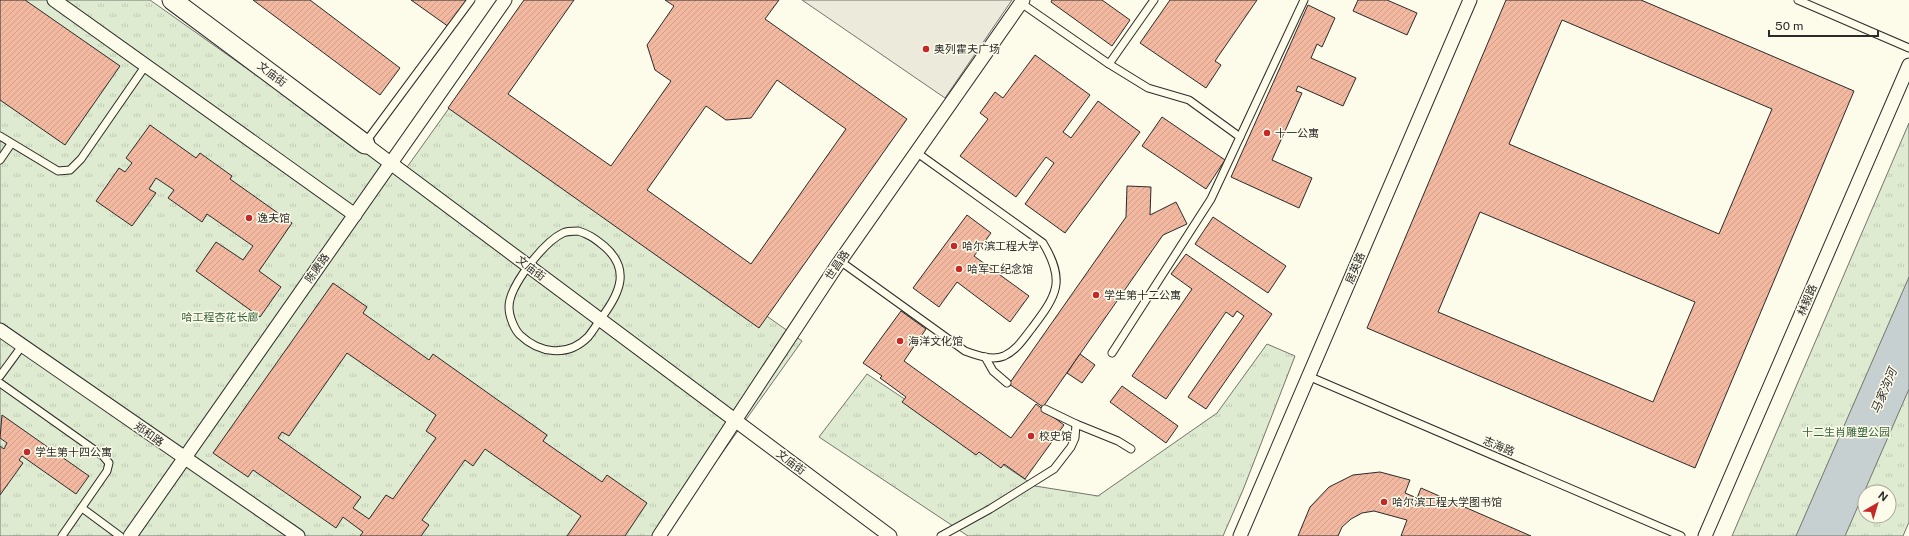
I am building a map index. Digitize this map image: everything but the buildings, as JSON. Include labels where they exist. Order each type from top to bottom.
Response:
[{"type":"main road","name":"文庙街","points":[[172,0],[365,144]]},
{"type":"street","points":[[54,0],[354,215]]},
{"type":"street","name":"陈赓路","points":[[130,536],[505,0]]},
{"type":"street","name":"居英路","points":[[1240,536],[1470,0]]},
{"type":"street","name":"世昌路","points":[[660,536],[840,261],[1022,2]]},
{"type":"street","name":"林毅路","points":[[1705,536],[1909,64]]},
{"type":"street","name":"文庙街","points":[[365,144],[890,536]]},
{"type":"street","name":"郑和路","points":[[0,330],[184,459],[298,536]]},
{"type":"lane","points":[[365,144],[471,0]]},
{"type":"lane","points":[[1109,64],[1154,0]]},
{"type":"lane","points":[[1112,353],[1196,225],[1211,199],[1304,0]]},
{"type":"lane","points":[[1798,0],[1909,48]]},
{"type":"lane","points":[[1022,2],[1109,64],[1148,88],[1189,100],[1240,137]]},
{"type":"lane","points":[[0,136],[58,171],[70,170],[81,159],[146,66]]},
{"type":"lane","points":[[0,160],[11,144]]},
{"type":"lane","points":[[840,261],[965,351],[985,357],[1003,356],[1017,348],[1052,302],[1057,282],[1053,259],[1043,242],[916,152]]},
{"type":"lane","points":[[578,231],[590,235],[614,255],[619,264],[621,278],[619,290],[600,320],[587,338],[573,346],[556,351],[543,350],[530,344],[518,333],[512,320],[509,307],[517,283],[538,252],[564,233],[578,231]]},
{"type":"lane","points":[[0,376],[22,346]]},
{"type":"lane","points":[[985,357],[993,371],[1007,383]]},
{"type":"lane","name":"志海路","points":[[1308,376],[1681,536]]},
{"type":"lane","points":[[0,383],[103,456],[109,463],[107,471],[62,536]]},
{"type":"lane","points":[[1045,410],[1118,441],[1131,449]]},
{"type":"lane","points":[[941,536],[990,509],[1054,469],[1071,447],[1075,438],[1076,424]]},
{"type":"lane","points":[[82,508],[120,536]]},
{"type":"green space","name":"哈工程杏花长廊","points":[[0,0],[150,0],[400,177],[457,97],[802,341],[663,536],[0,536]]},
{"type":"green space","name":"十二生肖雕塑公园","points":[[1909,123],[1909,522],[1903,536],[1732,536]]},
{"type":"green space","points":[[1267,344],[1295,356],[1243,490],[1223,536],[968,536],[819,437],[867,374],[1035,486],[1098,496],[1217,413]]},
{"type":"shaded area","name":"奥列霍夫广场","points":[[802,0],[1012,0],[945,98]]},
{"type":"water","name":"马家沟河","points":[[1909,277],[1909,389],[1868,484],[1857,484],[1857,508],[1845,536],[1796,536]]},
{"type":"place","name":"奥列霍夫广场","points":[[926,49]]},
{"type":"place","name":"十一公寓","points":[[1267,133]]},
{"type":"place","name":"逸夫馆","points":[[249,218]]},
{"type":"place","name":"哈尔滨工程大学","points":[[954,246]]},
{"type":"place","name":"哈军工纪念馆","points":[[959,269]]},
{"type":"place","name":"学生第十二公寓","points":[[1096,295]]},
{"type":"place","name":"海洋文化馆","points":[[900,341]]},
{"type":"place","name":"校史馆","points":[[1031,436]]},
{"type":"place","name":"学生第十四公寓","points":[[27,452]]},
{"type":"place","name":"哈尔滨工程大学图书馆","points":[[1384,502]]}]
